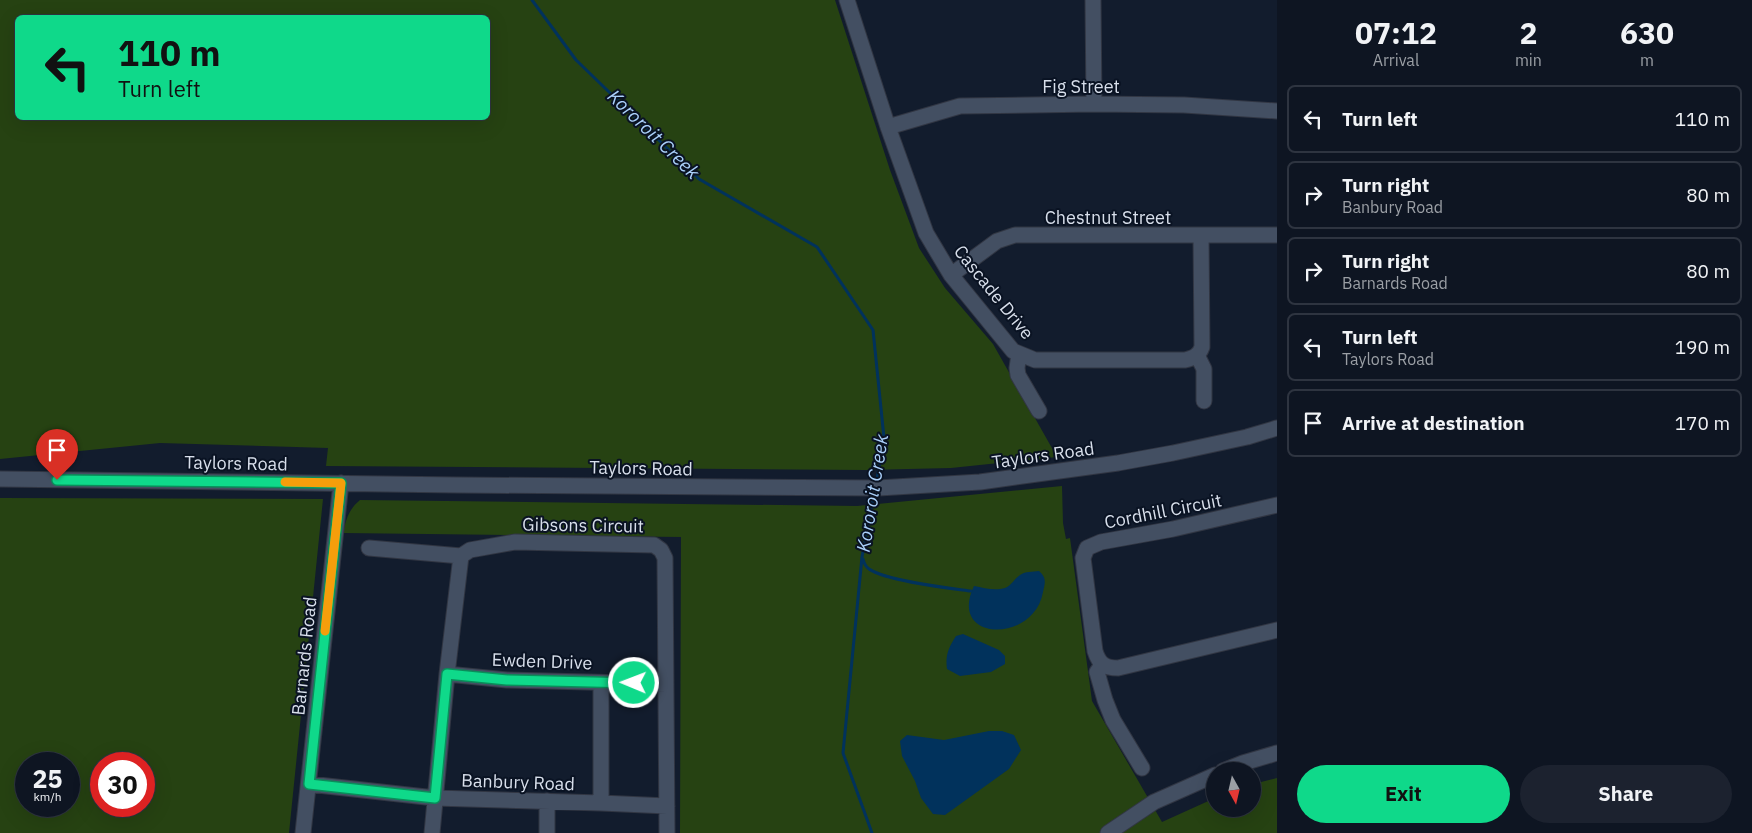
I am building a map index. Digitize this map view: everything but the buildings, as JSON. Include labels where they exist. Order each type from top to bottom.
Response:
[{"type":"street","points":[[1093,0],[1094,104]]},
{"type":"street","name":"Cascade Drive","points":[[852,1],[888,127],[926,233],[951,275],[1013,351],[1034,360],[1185,360],[1197,355]]},
{"type":"street","name":"Fig Street","points":[[888,127],[960,106],[1184,105],[1277,111]]},
{"type":"street","name":"Chestnut Street","points":[[951,275],[997,241],[1015,235],[1201,236],[1277,234]]},
{"type":"street","points":[[1201,236],[1202,347],[1197,355],[1204,369],[1204,401]]},
{"type":"street","points":[[1019,354],[1016,368],[1018,374],[1039,411]]},
{"type":"street","name":"Taylors Road","points":[[0,479],[747,488],[940,486],[1026,477],[1118,463],[1247,437],[1277,428]]},
{"type":"street","name":"Barnards Road","points":[[303,833],[341,483]]},
{"type":"street","name":"Cordhill Circuit","points":[[1102,665],[1097,659],[1095,651],[1086,589],[1083,558],[1086,548],[1101,542],[1183,527],[1277,505]]},
{"type":"street","name":"Gibsons Circuit","points":[[462,556],[470,550],[516,542],[654,545],[661,550],[665,558],[667,833]]},
{"type":"street","points":[[369,548],[462,556],[447,674],[432,833]]},
{"type":"street","points":[[1142,768],[1113,720],[1104,700],[1097,672],[1102,665],[1108,668],[1118,668],[1277,630]]},
{"type":"street","name":"Ewden Drive","points":[[447,674],[507,680],[666,684]]},
{"type":"street","points":[[601,803],[602,682]]},
{"type":"street","points":[[1246,762],[1277,753]]},
{"type":"street","points":[[1108,833],[1154,802],[1206,778]]},
{"type":"street","name":"Banbury Road","points":[[309,784],[435,798],[667,806]]},
{"type":"street","points":[[547,801],[547,833]]},
{"type":"green space","points":[[0,0],[835,0],[890,170],[919,248],[945,288],[993,344],[1057,457],[951,468],[866,470],[326,466],[328,448],[160,443],[0,459]]},
{"type":"green space","points":[[1062,486],[1063,523],[1066,539],[1070,538],[1092,701],[1162,822],[1206,802],[1206,818],[1261,818],[1261,782],[1277,778],[1277,833],[680,833],[681,537],[343,533],[348,515],[360,500],[857,506]]},
{"type":"green space","points":[[0,498],[323,499],[289,833],[0,833]]},
{"type":"water","points":[[1039,571],[1045,583],[1043,592],[1036,609],[1025,621],[1010,628],[995,630],[982,626],[972,618],[969,604],[974,586],[1001,589],[1005,588],[1022,574]]},
{"type":"water","points":[[963,634],[999,650],[1005,656],[1005,664],[991,672],[960,676],[947,669],[947,655],[950,648],[956,636]]},
{"type":"water","points":[[989,731],[1002,731],[1014,735],[1021,750],[1009,769],[945,815],[933,814],[921,798],[915,781],[902,756],[900,741],[907,735],[944,740]]},
{"type":"waterway","name":"Kororoit Creek","points":[[532,0],[576,60],[699,179],[817,247],[873,330],[884,438],[876,485]]},
{"type":"waterway","name":"Kororoit Creek","points":[[872,833],[843,753],[862,557],[874,493]]},
{"type":"waterway","points":[[863,559],[869,569],[889,577],[971,591]]},
{"type":"slow traffic","points":[[285,482],[341,483],[325,631]]},
{"type":"route","points":[[57,480],[341,483],[309,784],[435,798],[447,674],[507,680],[634,683]]}]
